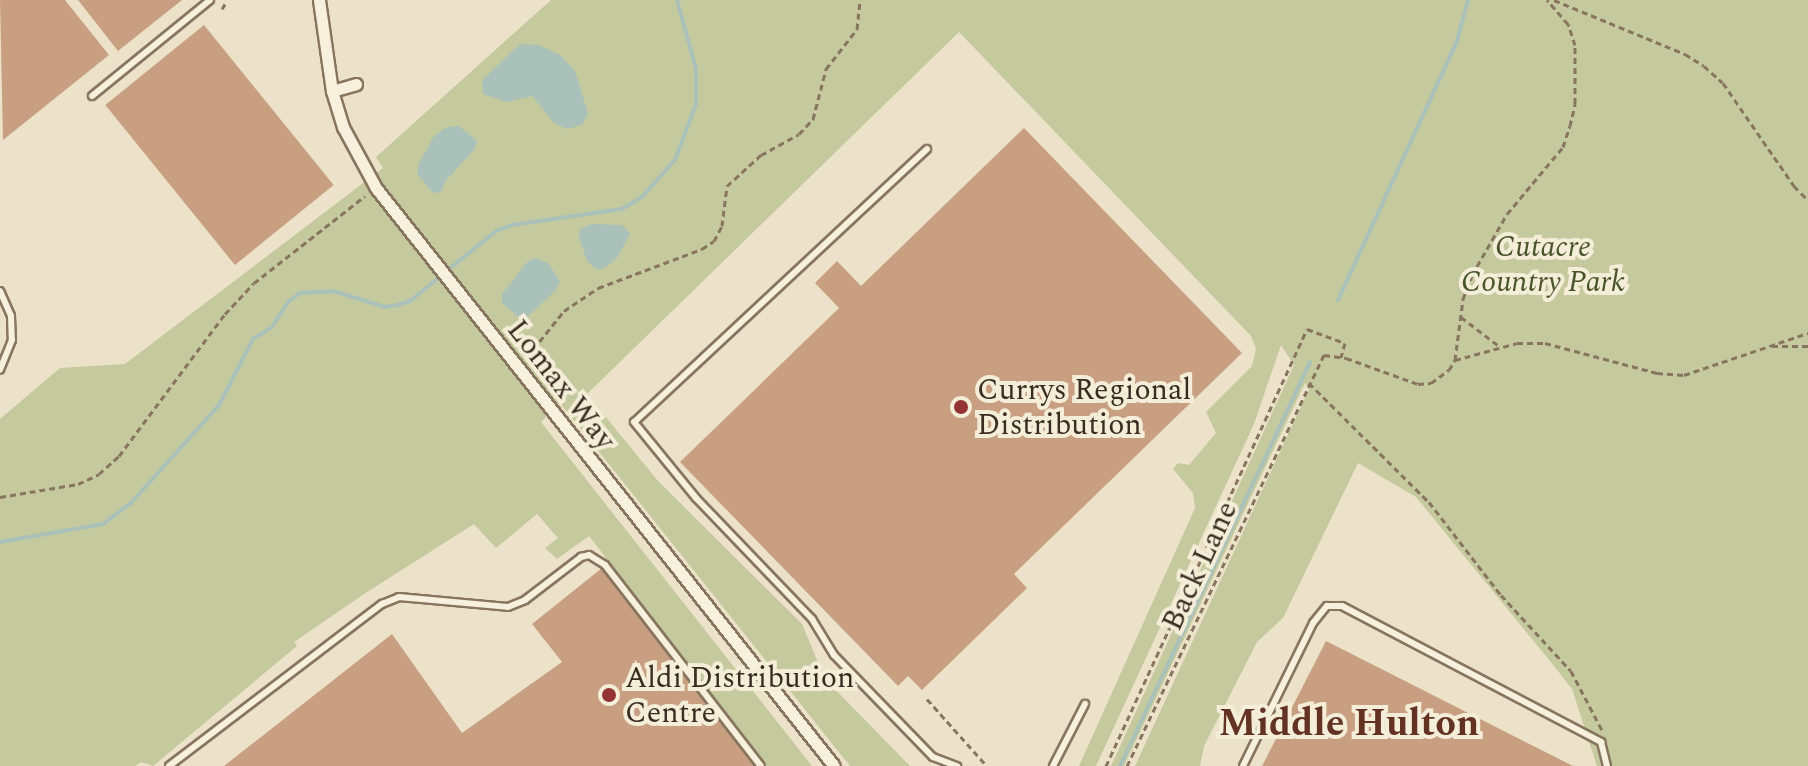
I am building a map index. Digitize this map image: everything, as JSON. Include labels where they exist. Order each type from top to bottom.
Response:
[{"type":"street","name":"Lomax Way","points":[[319,0],[332,91],[343,127],[367,173],[422,248],[834,766]]},
{"type":"street","points":[[332,91],[356,84]]},
{"type":"lane","points":[[92,96],[210,0]]},
{"type":"lane","points":[[927,149],[634,422],[696,498],[812,619],[834,655],[933,757],[957,766]]},
{"type":"lane","points":[[0,291],[11,316],[12,340],[0,370]]},
{"type":"lane","points":[[169,766],[382,604],[399,597],[508,607],[525,600],[581,557],[589,555],[605,565],[761,766]]},
{"type":"lane","points":[[1243,766],[1313,623],[1327,606],[1342,606],[1601,742],[1607,766]]},
{"type":"lane","points":[[1053,766],[1085,704]]},
{"type":"path","points":[[523,361],[564,311],[598,288],[702,249],[714,241],[722,226],[727,186],[761,155],[799,134],[813,119],[826,69],[857,29],[860,0]]},
{"type":"path","points":[[1106,766],[1307,329],[1345,343],[1341,357],[1418,384],[1441,379],[1455,360],[1460,317],[1472,275],[1507,214],[1563,147],[1570,126],[1575,104],[1575,45],[1568,24],[1547,0]]},
{"type":"path","points":[[1554,0],[1685,54],[1704,66],[1723,83],[1794,186],[1808,200]]},
{"type":"path","points":[[222,9],[225,4]]},
{"type":"path","points":[[0,497],[78,484],[99,474],[119,456],[207,337],[254,283],[365,196]]},
{"type":"path","points":[[1460,317],[1499,346]]},
{"type":"path","points":[[1455,360],[1499,346],[1545,343],[1657,373],[1684,375],[1808,333]]},
{"type":"path","points":[[1768,346],[1808,346]]},
{"type":"path","name":"Back Lane","points":[[1127,766],[1309,383],[1324,355],[1341,357]]},
{"type":"path","points":[[1309,383],[1429,502],[1501,595],[1571,671],[1607,743]]},
{"type":"path","points":[[927,699],[987,766]]},
{"type":"green space","name":"Cutacre Country Park","points":[[551,0],[1808,0],[1808,766],[1597,766],[1572,689],[1554,666],[1416,497],[1358,463],[1283,618],[1257,642],[1204,746],[1200,766],[1135,766],[1309,389],[1305,383],[1124,766],[1111,766],[1294,365],[1281,345],[1254,424],[1096,766],[1079,766],[1195,508],[1193,493],[1173,469],[1178,463],[1189,465],[1216,433],[1206,412],[1252,366],[1256,349],[1251,336],[959,32],[587,394],[658,481],[802,624],[825,679],[910,766],[850,766],[560,403],[541,422],[812,766],[767,766],[589,536],[557,559],[545,548],[558,538],[537,514],[496,548],[474,524],[364,594],[294,642],[297,646],[153,766],[141,762],[135,766],[0,766],[0,419],[60,368],[125,364],[383,168],[376,157]]},
{"type":"water","points":[[520,44],[539,45],[560,55],[575,71],[588,113],[582,125],[567,129],[554,123],[532,96],[507,102],[483,94],[482,80]]},
{"type":"water","points":[[459,126],[477,141],[475,149],[446,180],[441,192],[433,193],[417,174],[419,163],[434,136],[447,127]]},
{"type":"water","points":[[592,224],[622,225],[630,234],[617,258],[603,269],[596,269],[587,261],[579,237],[580,229]]},
{"type":"water","points":[[536,258],[548,263],[560,281],[556,290],[523,321],[502,303],[502,294],[528,261]]},
{"type":"building","points":[[0,0],[65,0],[109,55],[3,140]]},
{"type":"building","points":[[78,0],[182,0],[118,51]]},
{"type":"building","points":[[204,25],[334,185],[235,265],[105,105]]},
{"type":"building","name":"Currys Regional Distribution","points":[[1024,128],[1242,353],[1014,574],[1027,588],[922,690],[908,676],[898,686],[680,462],[839,308],[815,283],[837,261],[861,286]]},
{"type":"building","name":"Aldi Distribution Centre","points":[[602,568],[757,766],[224,766],[392,634],[462,733],[562,662],[532,624]]},
{"type":"building","points":[[1326,641],[1573,766],[1262,766]]},
{"type":"waterway","points":[[0,542],[103,524],[130,504],[219,405],[253,339],[272,327],[288,302],[300,293],[333,291],[385,307],[398,305],[410,301],[496,231],[512,225],[622,209],[642,197],[675,160],[696,104],[696,69],[677,0]]},
{"type":"waterway","points":[[1338,300],[1457,41],[1468,0]]},
{"type":"waterway","points":[[1120,766],[1310,362]]},
{"type":"place","name":"Currys Regional Distribution","points":[[961,407]]},
{"type":"place","name":"Aldi Distribution Centre","points":[[609,695]]},
{"type":"district","name":"Middle Hulton","points":[[1349,725]]}]
